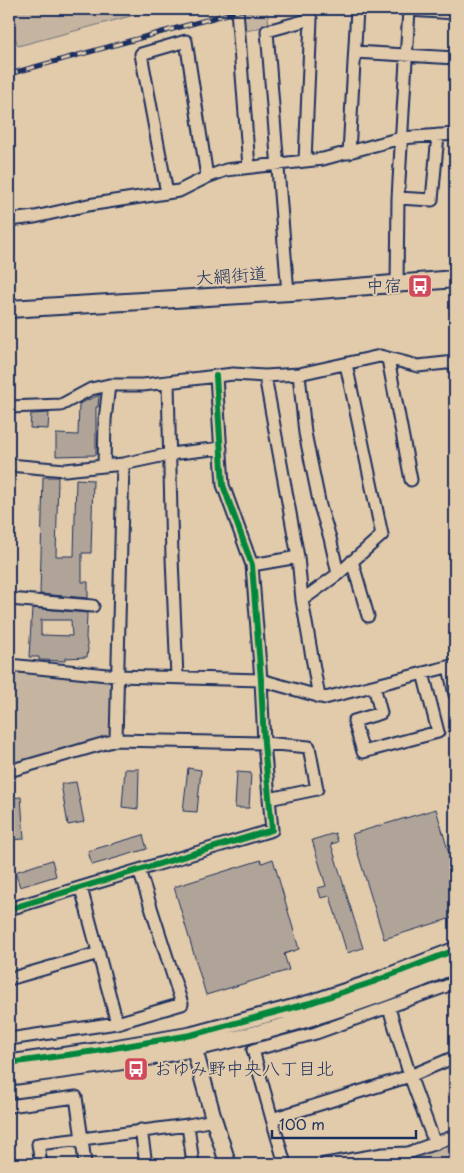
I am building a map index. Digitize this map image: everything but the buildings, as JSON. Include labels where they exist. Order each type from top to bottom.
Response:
[{"type":"main road","name":"大網街道","points":[[9,310],[455,279]]},
{"type":"street","points":[[237,9],[249,167]]},
{"type":"street","points":[[349,153],[356,9]]},
{"type":"street","points":[[397,284],[398,198],[410,10],[455,13]]},
{"type":"street","points":[[288,292],[267,31],[311,19],[306,161]]},
{"type":"street","points":[[166,193],[141,54],[186,41],[207,177]]},
{"type":"street","points":[[355,52],[455,58]]},
{"type":"street","points":[[9,220],[35,217],[88,205],[179,191],[226,170],[323,160],[401,138],[455,134]]},
{"type":"street","points":[[398,198],[432,200],[438,135]]},
{"type":"street","points":[[9,407],[61,405],[91,389],[109,385],[143,385],[232,374],[265,376],[299,374],[380,356],[418,366],[455,362]]},
{"type":"street","points":[[388,359],[411,480]]},
{"type":"street","points":[[302,600],[338,574],[382,535],[346,364]]},
{"type":"street","points":[[299,374],[307,442],[320,506],[338,574]]},
{"type":"street","points":[[9,909],[272,830],[252,565],[223,485],[216,376]]},
{"type":"street","points":[[265,376],[298,558],[302,600],[319,697]]},
{"type":"street","points":[[168,382],[177,677]]},
{"type":"street","points":[[104,466],[105,420],[109,385]]},
{"type":"street","points":[[9,465],[66,470],[123,464],[170,454],[221,448]]},
{"type":"street","points":[[116,740],[123,464]]},
{"type":"street","points":[[252,565],[298,558]]},
{"type":"street","points":[[352,561],[368,616]]},
{"type":"street","points":[[9,599],[93,606]]},
{"type":"street","points":[[9,665],[117,676],[261,680],[325,698],[452,666],[455,695]]},
{"type":"street","points":[[374,686],[381,713],[354,721],[363,752],[438,732],[423,673]]},
{"type":"street","points":[[9,771],[116,740],[264,743],[309,746],[317,789],[269,799]]},
{"type":"street","points":[[9,1039],[117,1023],[182,1004],[139,870]]},
{"type":"street","points":[[81,888],[117,1023]]},
{"type":"street","points":[[9,1063],[191,1035],[310,1003],[373,982],[455,950]]},
{"type":"street","points":[[9,979],[99,953]]},
{"type":"street","points":[[9,1078],[88,1067],[194,1048],[285,1025],[334,1010],[415,981],[455,964]]},
{"type":"street","points":[[285,1164],[253,1050],[316,1033],[455,984]]},
{"type":"street","points":[[389,1008],[410,1076],[435,1144]]},
{"type":"street","points":[[194,1048],[228,1164]]},
{"type":"street","points":[[272,1119],[410,1076],[455,1058]]},
{"type":"street","points":[[9,1106],[76,1097],[85,1164]]},
{"type":"street","points":[[41,1164],[38,1144],[214,1120]]},
{"type":"street","points":[[188,1125],[193,1164]]},
{"type":"street","points":[[141,1130],[146,1164]]},
{"type":"street","points":[[325,1164],[382,1154],[408,1153],[455,1136]]},
{"type":"shaded area","points":[[9,9],[157,9],[18,46],[9,20]]},
{"type":"shaded area","points":[[267,9],[269,25],[243,32],[241,15]]},
{"type":"shaded area","points":[[9,666],[112,678],[112,739],[9,766]]},
{"type":"shaded area","points":[[455,1138],[455,1164],[348,1164]]},
{"type":"railway","points":[[9,74],[246,9]]},
{"type":"cycle path","points":[[9,909],[272,830],[252,565],[223,485],[216,376]]},
{"type":"cycle path","points":[[9,1063],[191,1035],[310,1003],[373,982],[455,950]]},
{"type":"place","name":"中宿","points":[[420,286]]},
{"type":"place","name":"おゆみ野中央八丁目北","points":[[136,1069]]}]
